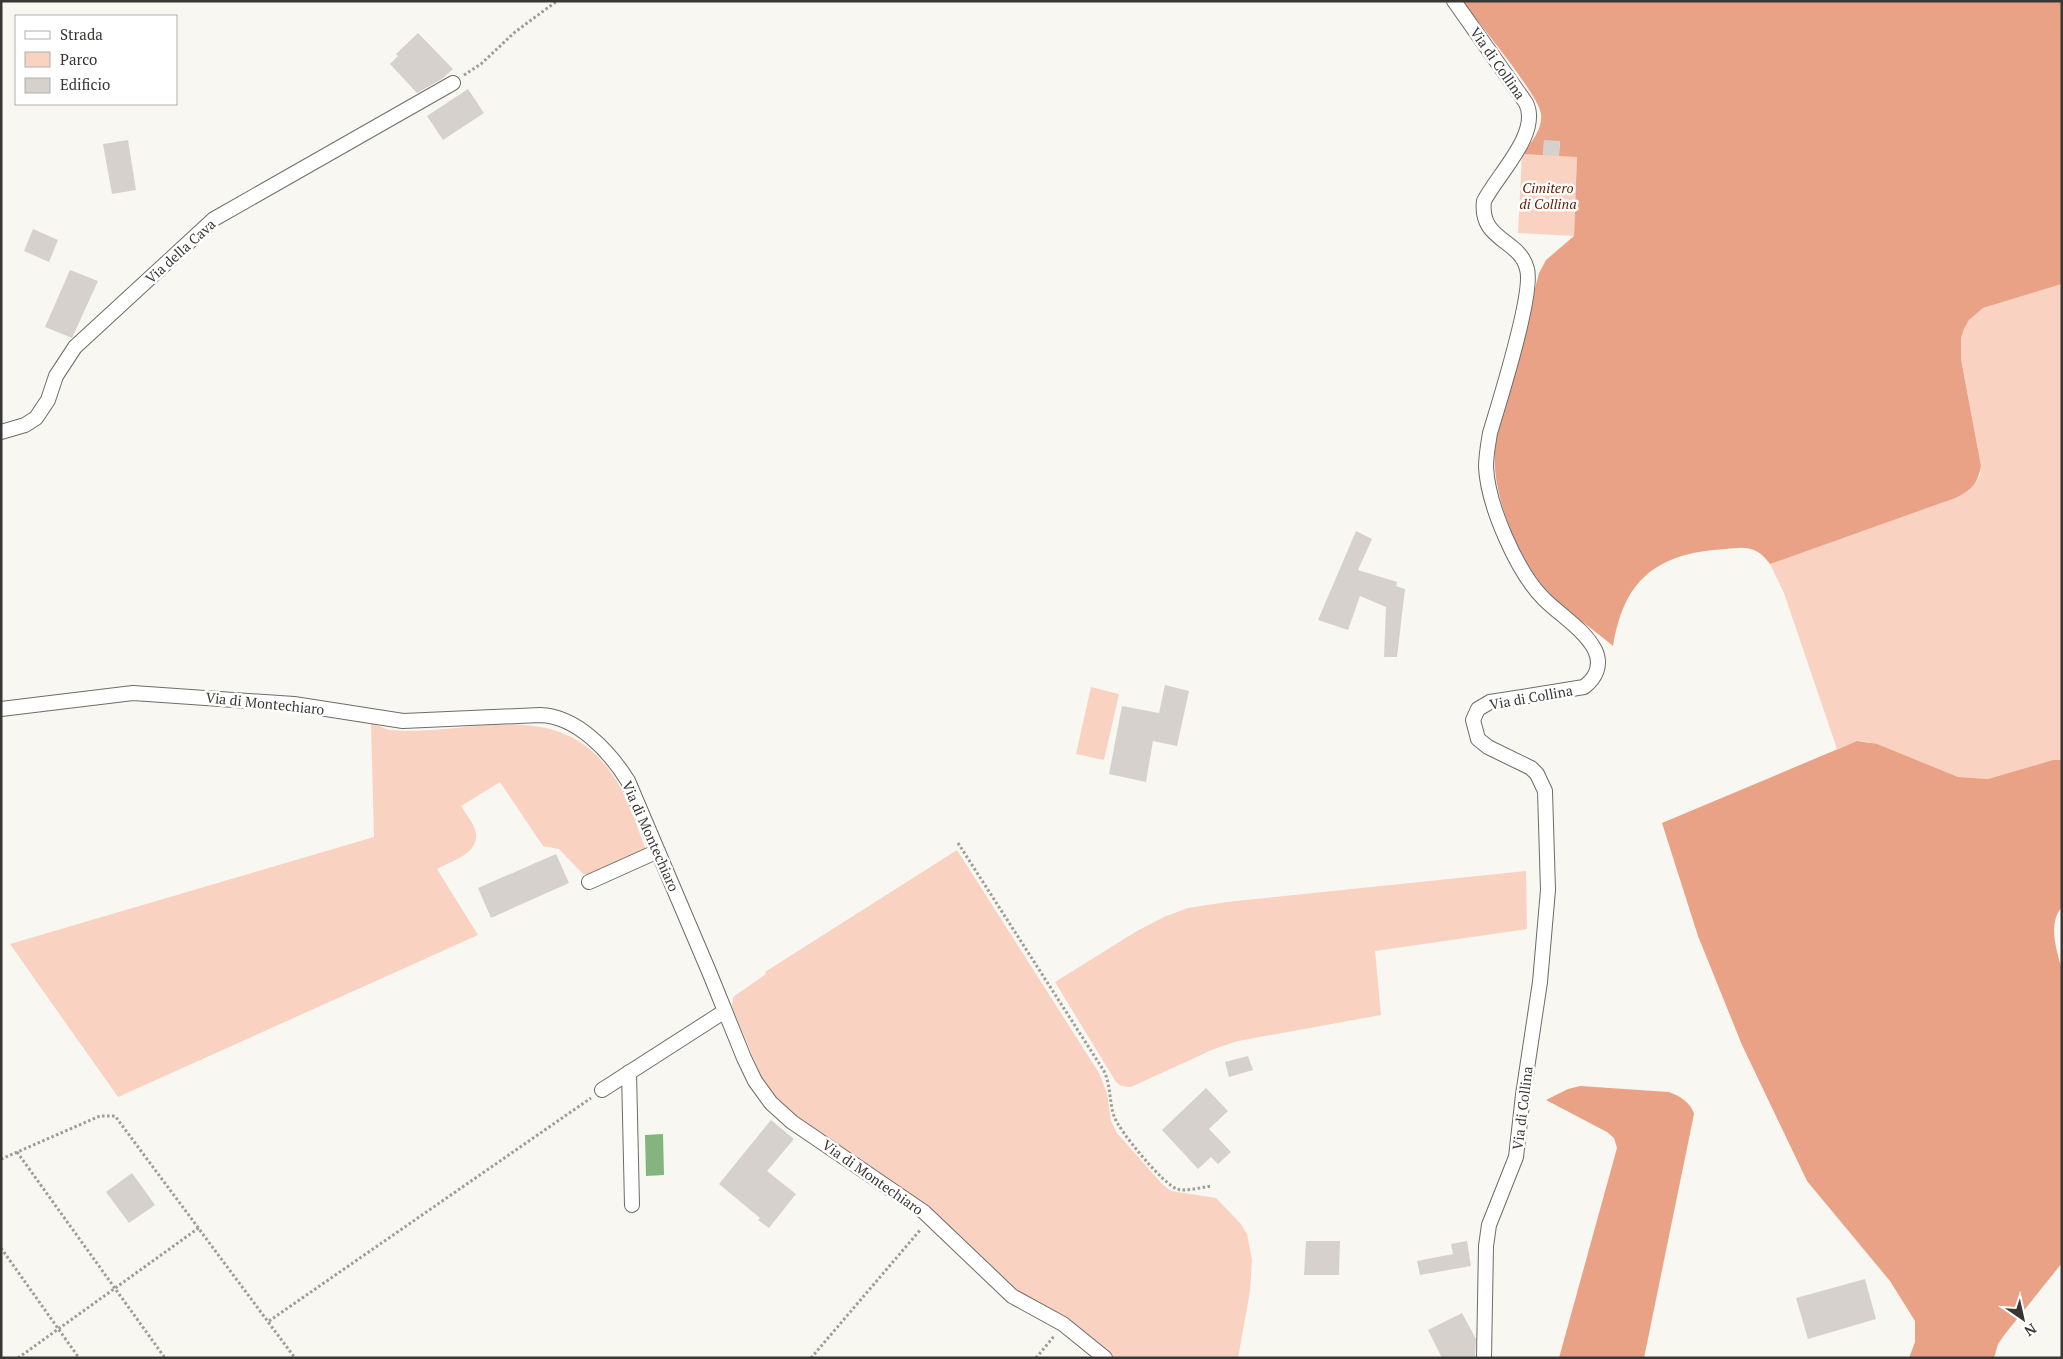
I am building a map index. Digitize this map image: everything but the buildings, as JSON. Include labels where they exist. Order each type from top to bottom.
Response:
[{"type":"street","name":"Via di Collina","points":[[1454,1],[1526,103],[1530,118],[1522,140],[1484,201],[1483,212],[1489,228],[1521,256],[1528,273],[1523,308],[1490,433],[1487,452],[1488,478],[1500,522],[1521,570],[1544,599],[1586,638],[1596,652],[1598,667],[1595,676],[1584,687],[1490,702],[1478,709],[1473,720],[1476,734],[1482,743],[1524,763],[1537,774],[1546,791],[1547,820],[1548,890],[1540,982],[1516,1157],[1489,1225],[1483,1302],[1486,1335],[1484,1358]]},
{"type":"street","name":"Via della Cava","points":[[1,432],[25,425],[36,418],[48,400],[56,376],[75,347],[214,219],[453,83]]},
{"type":"street","name":"Via di Montechiaro","points":[[1,709],[133,693],[294,704],[403,722],[445,721],[511,715],[550,715],[559,717],[577,728],[594,742],[620,769],[635,795],[755,1081],[780,1112],[889,1186],[930,1218],[1012,1296],[1064,1324],[1105,1358]]},
{"type":"street","points":[[589,882],[658,851]]},
{"type":"street","points":[[602,1090],[725,1012]]},
{"type":"street","points":[[629,1072],[632,1205]]},
{"type":"path","points":[[453,83],[481,64],[515,32],[557,1]]},
{"type":"path","points":[[958,843],[1104,1071],[1110,1085],[1115,1118],[1124,1135],[1169,1185],[1185,1190],[1212,1186]]},
{"type":"path","points":[[269,1321],[602,1090]]},
{"type":"path","points":[[1,1159],[100,1116],[112,1115],[126,1127],[269,1321],[294,1358]]},
{"type":"path","points":[[17,1152],[165,1358]]},
{"type":"path","points":[[812,1358],[930,1218]]},
{"type":"path","points":[[18,1358],[200,1227]]},
{"type":"path","points":[[1,1248],[79,1358]]},
{"type":"path","points":[[1036,1358],[1064,1324]]},
{"type":"green space","name":"Cimitero di Collina","points":[[1544,140],[1577,157],[1574,236],[1518,233],[1522,154]]},
{"type":"green space","points":[[2062,284],[2062,760],[2053,760],[1988,779],[1958,777],[1868,742],[1857,741],[1837,749],[1784,593],[1770,564],[1965,493],[1980,476],[1981,466],[1961,359],[1961,338],[1964,329],[1969,320],[1983,308]]},
{"type":"green space","points":[[1091,687],[1119,694],[1104,760],[1076,754]]},
{"type":"green space","points":[[371,723],[389,730],[406,731],[521,725],[548,728],[573,738],[596,754],[616,780],[629,805],[646,850],[589,874],[583,874],[559,849],[543,846],[500,782],[461,806],[475,830],[476,838],[474,845],[464,855],[437,869],[478,935],[118,1097],[10,944],[374,837]]},
{"type":"green space","points":[[957,850],[1099,1073],[1107,1093],[1111,1121],[1117,1133],[1162,1184],[1171,1191],[1216,1198],[1241,1224],[1247,1234],[1252,1260],[1250,1291],[1238,1358],[1115,1358],[1077,1327],[1031,1301],[1011,1286],[909,1195],[798,1117],[777,1098],[761,1076],[732,1007],[733,997],[766,974],[765,972]]},
{"type":"green space","points":[[1526,871],[1527,929],[1375,951],[1381,1015],[1238,1041],[1214,1049],[1131,1087],[1121,1086],[1116,1082],[1055,982],[1137,931],[1164,917],[1188,908],[1227,902]]},
{"type":"shaded area","points":[[1462,1],[2062,1],[2062,284],[1983,308],[1969,320],[1964,329],[1961,338],[1961,359],[1981,466],[1973,486],[1955,498],[1770,564],[1758,552],[1749,548],[1713,550],[1676,558],[1645,576],[1631,592],[1621,614],[1613,646],[1560,603],[1534,574],[1516,541],[1497,485],[1495,450],[1501,416],[1518,362],[1539,273],[1546,260],[1574,236],[1577,157],[1559,156],[1560,141],[1544,141],[1543,155],[1522,154],[1536,136],[1540,125],[1541,114],[1538,105],[1519,75]]},
{"type":"shaded area","points":[[1857,741],[1877,744],[1958,777],[1988,779],[2053,760],[2062,760],[2062,907],[2055,921],[2054,938],[2062,970],[2062,1263],[2005,1334],[1998,1344],[1994,1358],[1909,1358],[1915,1342],[1915,1321],[1890,1281],[1807,1181],[1742,1045],[1698,936],[1662,823]]},
{"type":"shaded area","points":[[1580,1086],[1669,1092],[1684,1100],[1694,1114],[1644,1358],[1559,1358],[1617,1148],[1614,1138],[1607,1132],[1546,1100],[1568,1089]]},
{"type":"shaded area","points":[[663,1134],[664,1175],[646,1176],[645,1135]]}]
